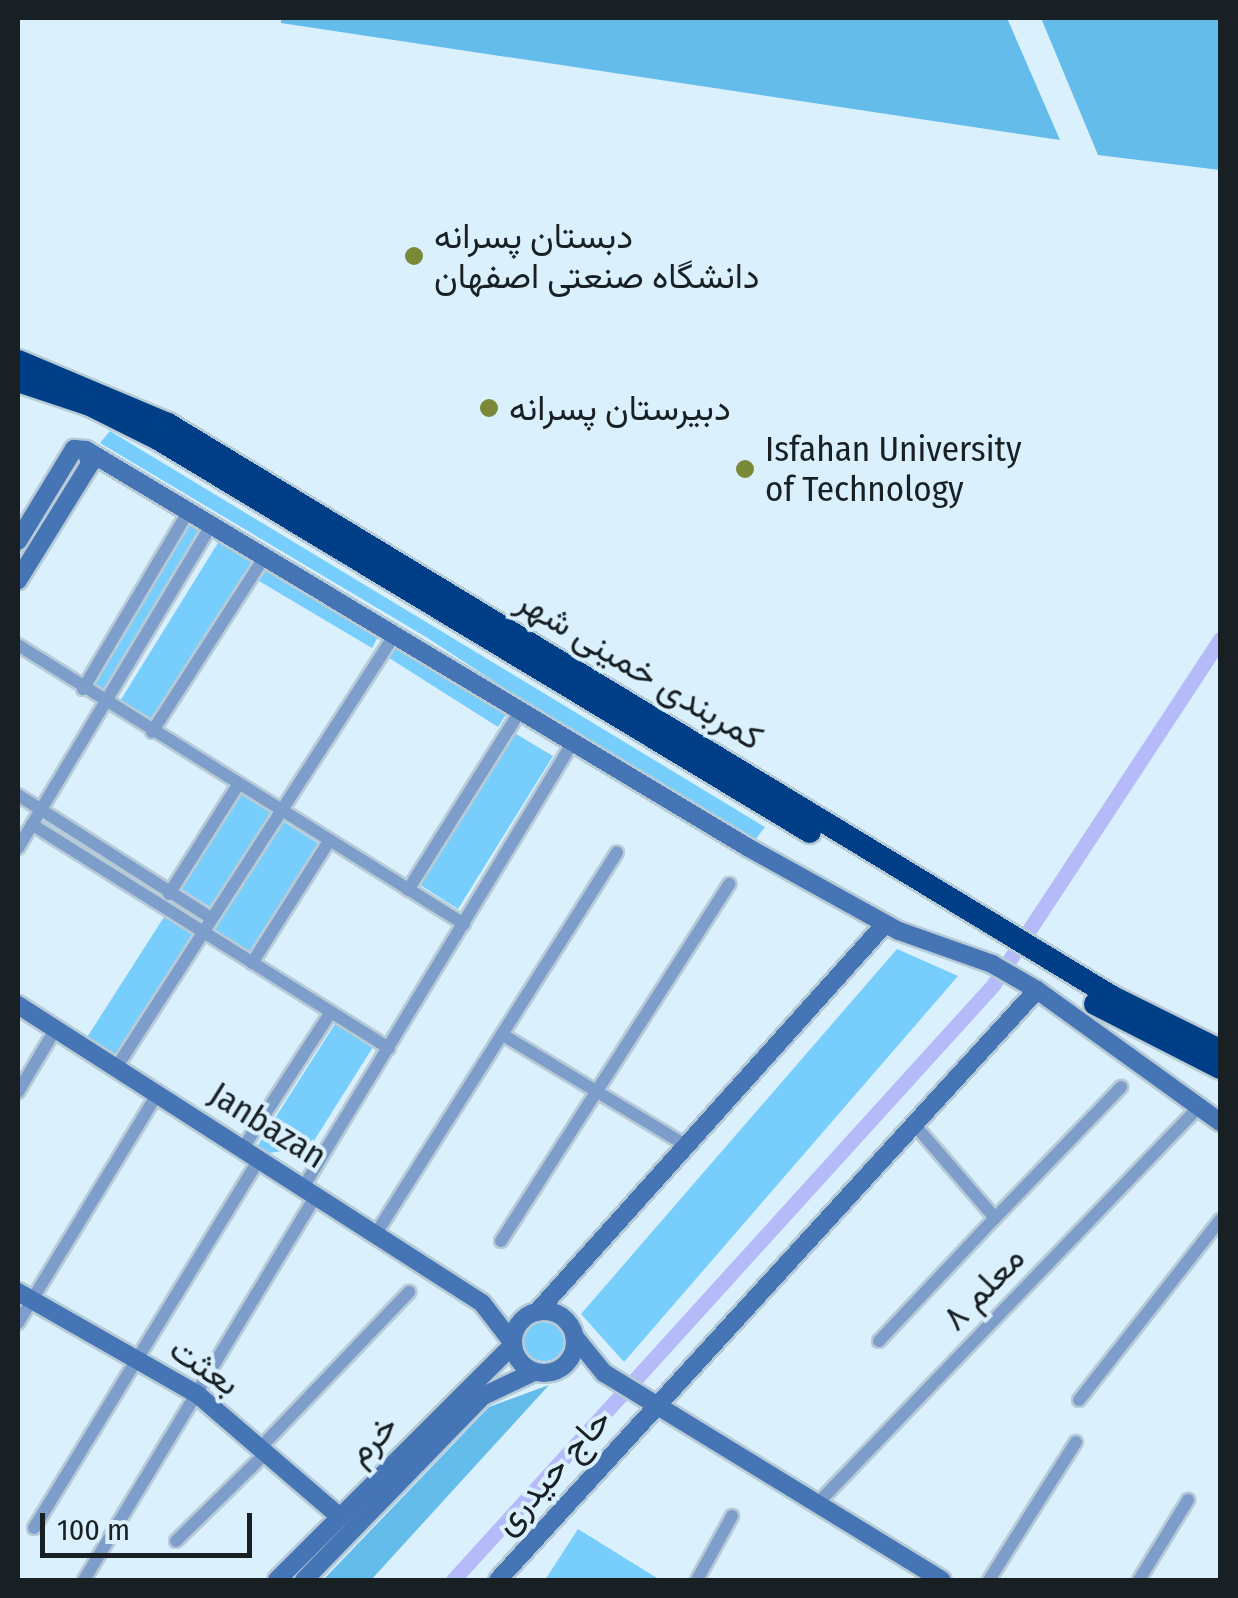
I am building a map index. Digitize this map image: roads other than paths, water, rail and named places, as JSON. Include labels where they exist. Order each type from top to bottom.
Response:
[{"type":"highway","name":"کمربندی خمینی شهر","points":[[18,361],[168,424],[937,900],[1033,973],[1220,1068]]},
{"type":"highway","name":"کمربندی خمینی شهر","points":[[18,381],[90,404],[158,438],[937,900]]},
{"type":"highway","name":"کمربندی خمینی شهر","points":[[1033,973],[1220,1050]]},
{"type":"street","points":[[18,541],[74,449],[86,450],[886,924],[992,964],[1033,973],[1220,1122]]},
{"type":"street","points":[[18,580],[90,464],[86,450]]},
{"type":"street","points":[[83,689],[188,512]]},
{"type":"street","points":[[18,848],[106,706],[210,525]]},
{"type":"street","points":[[152,732],[265,556]]},
{"type":"street","points":[[116,1068],[395,634]]},
{"type":"street","points":[[18,646],[106,706],[464,924]]},
{"type":"street","points":[[408,890],[521,710]]},
{"type":"street","points":[[84,1580],[198,1394],[389,1048],[573,742]]},
{"type":"street","points":[[170,894],[238,785]]},
{"type":"street","points":[[18,794],[211,918]]},
{"type":"street","points":[[32,826],[389,1048]]},
{"type":"street","points":[[252,963],[330,842]]},
{"type":"street","points":[[376,1232],[616,852]]},
{"type":"street","points":[[502,1241],[729,884]]},
{"type":"street","points":[[512,1343],[518,1323],[578,1272],[684,1146],[886,924]]},
{"type":"street","name":"حاج حیدری","points":[[498,1580],[914,1123],[1033,973]]},
{"type":"street","name":"Janbazan","points":[[18,1005],[482,1303]]},
{"type":"street","points":[[243,1148],[331,1012]]},
{"type":"street","points":[[18,1092],[56,1030]]},
{"type":"street","points":[[503,1035],[684,1146]]},
{"type":"street","points":[[878,1341],[1122,1088]]},
{"type":"street","points":[[18,1324],[24,1296],[157,1094]]},
{"type":"street","name":"معلم ۸","points":[[817,1504],[1192,1114]]},
{"type":"street","points":[[914,1123],[995,1218]]},
{"type":"street","points":[[34,1528],[260,1158]]},
{"type":"street","points":[[1080,1400],[1220,1220]]},
{"type":"street","points":[[554,1372],[569,1360],[578,1272]]},
{"type":"street","points":[[176,1541],[409,1292]]},
{"type":"street","name":"بعثت","points":[[24,1296],[198,1394],[340,1517]]},
{"type":"street","points":[[482,1303],[534,1313],[570,1328],[604,1373],[932,1578]]},
{"type":"street","points":[[482,1303],[512,1343],[518,1360],[534,1372],[604,1373]]},
{"type":"street","name":"خرم","points":[[304,1580],[477,1391],[512,1343]]},
{"type":"street","name":"خرم","points":[[278,1580],[477,1391],[534,1372]]},
{"type":"street","points":[[988,1580],[1076,1442]]},
{"type":"street","points":[[1139,1580],[1188,1500]]},
{"type":"street","points":[[697,1580],[732,1516]]},
{"type":"waterway","points":[[453,1580],[993,985],[1220,639]]},
{"type":"place","name":"دبستان پسرانه دانشگاه صنعتی اصفهان","points":[[414,256]]},
{"type":"place","name":"دبیرستان پسرانه","points":[[489,408]]},
{"type":"place","name":"Isfahan University of Technology","points":[[745,469]]}]
